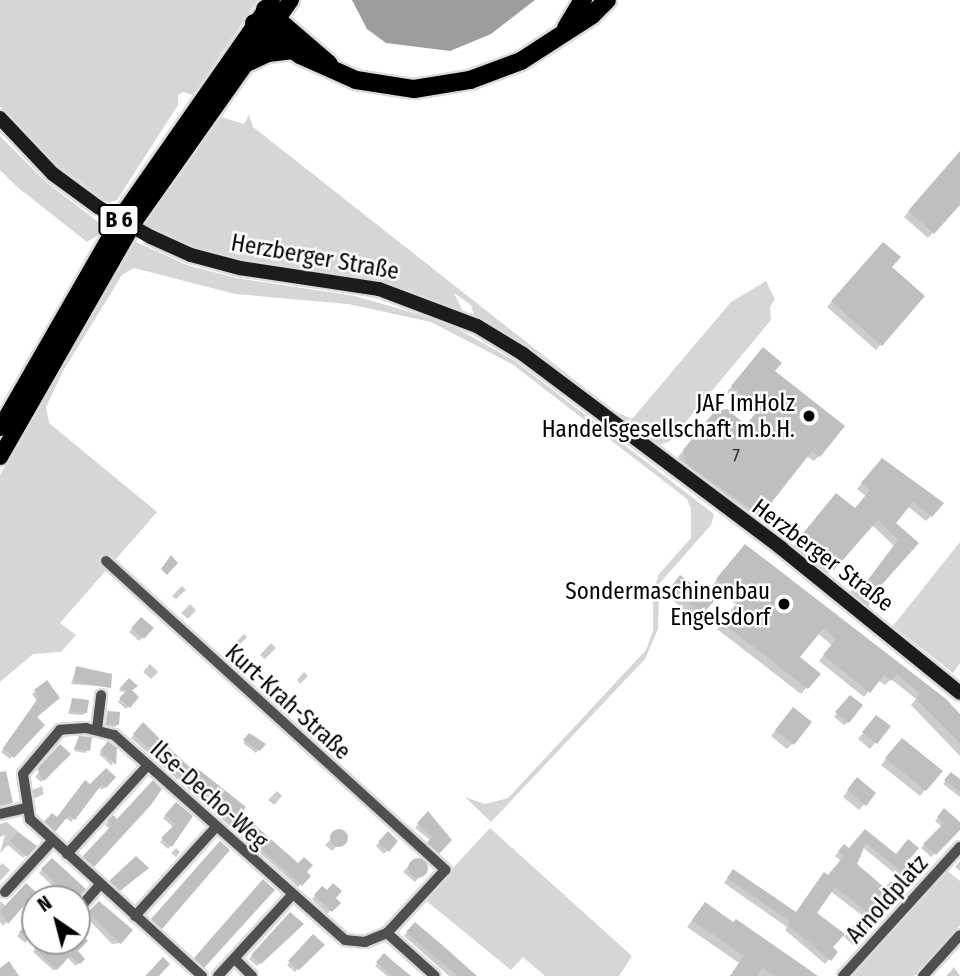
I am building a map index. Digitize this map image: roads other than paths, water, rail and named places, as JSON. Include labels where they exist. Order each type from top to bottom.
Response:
[{"type":"highway","points":[[559,36],[583,0]]},
{"type":"highway","points":[[267,17],[291,50],[336,72],[378,86],[433,87],[504,69],[559,36],[607,0]]},
{"type":"highway","points":[[267,17],[336,72]]},
{"type":"highway","points":[[242,65],[268,53],[291,50]]},
{"type":"main road","name":"B 6","points":[[0,428],[125,211],[267,17],[291,0]]},
{"type":"main road","name":"B 6","points":[[0,457],[110,260],[242,65],[267,17]]},
{"type":"main road","name":"Herzberger Straße","points":[[0,118],[38,160],[98,208],[191,255],[240,268],[379,289],[444,311],[495,336],[781,548],[960,693]]},
{"type":"street","name":"Kurt-Krah-Straße","points":[[106,561],[445,870],[387,933]]},
{"type":"street","points":[[97,730],[101,695]]},
{"type":"street","name":"Ilse-Decho-Weg","points":[[26,807],[23,774],[56,733],[71,727],[114,735],[291,896],[345,940],[365,942],[387,933]]},
{"type":"street","points":[[67,854],[148,765]]},
{"type":"street","points":[[0,814],[26,807],[30,819],[51,841],[202,976]]},
{"type":"street","points":[[135,916],[216,827]]},
{"type":"street","points":[[5,892],[51,841]]},
{"type":"street","name":"Arnoldplatz","points":[[843,976],[960,847]]},
{"type":"street","points":[[91,895],[100,885]]},
{"type":"street","points":[[218,976],[291,896]]},
{"type":"street","points":[[387,933],[435,976]]},
{"type":"street","points":[[923,976],[960,935]]},
{"type":"street","points":[[235,959],[252,976]]},
{"type":"place","name":"JAF ImHolz Handelsgesellschaft m.b.H.","points":[[809,416]]},
{"type":"place","name":"Sondermaschinenbau Engelsdorf","points":[[784,604]]}]
